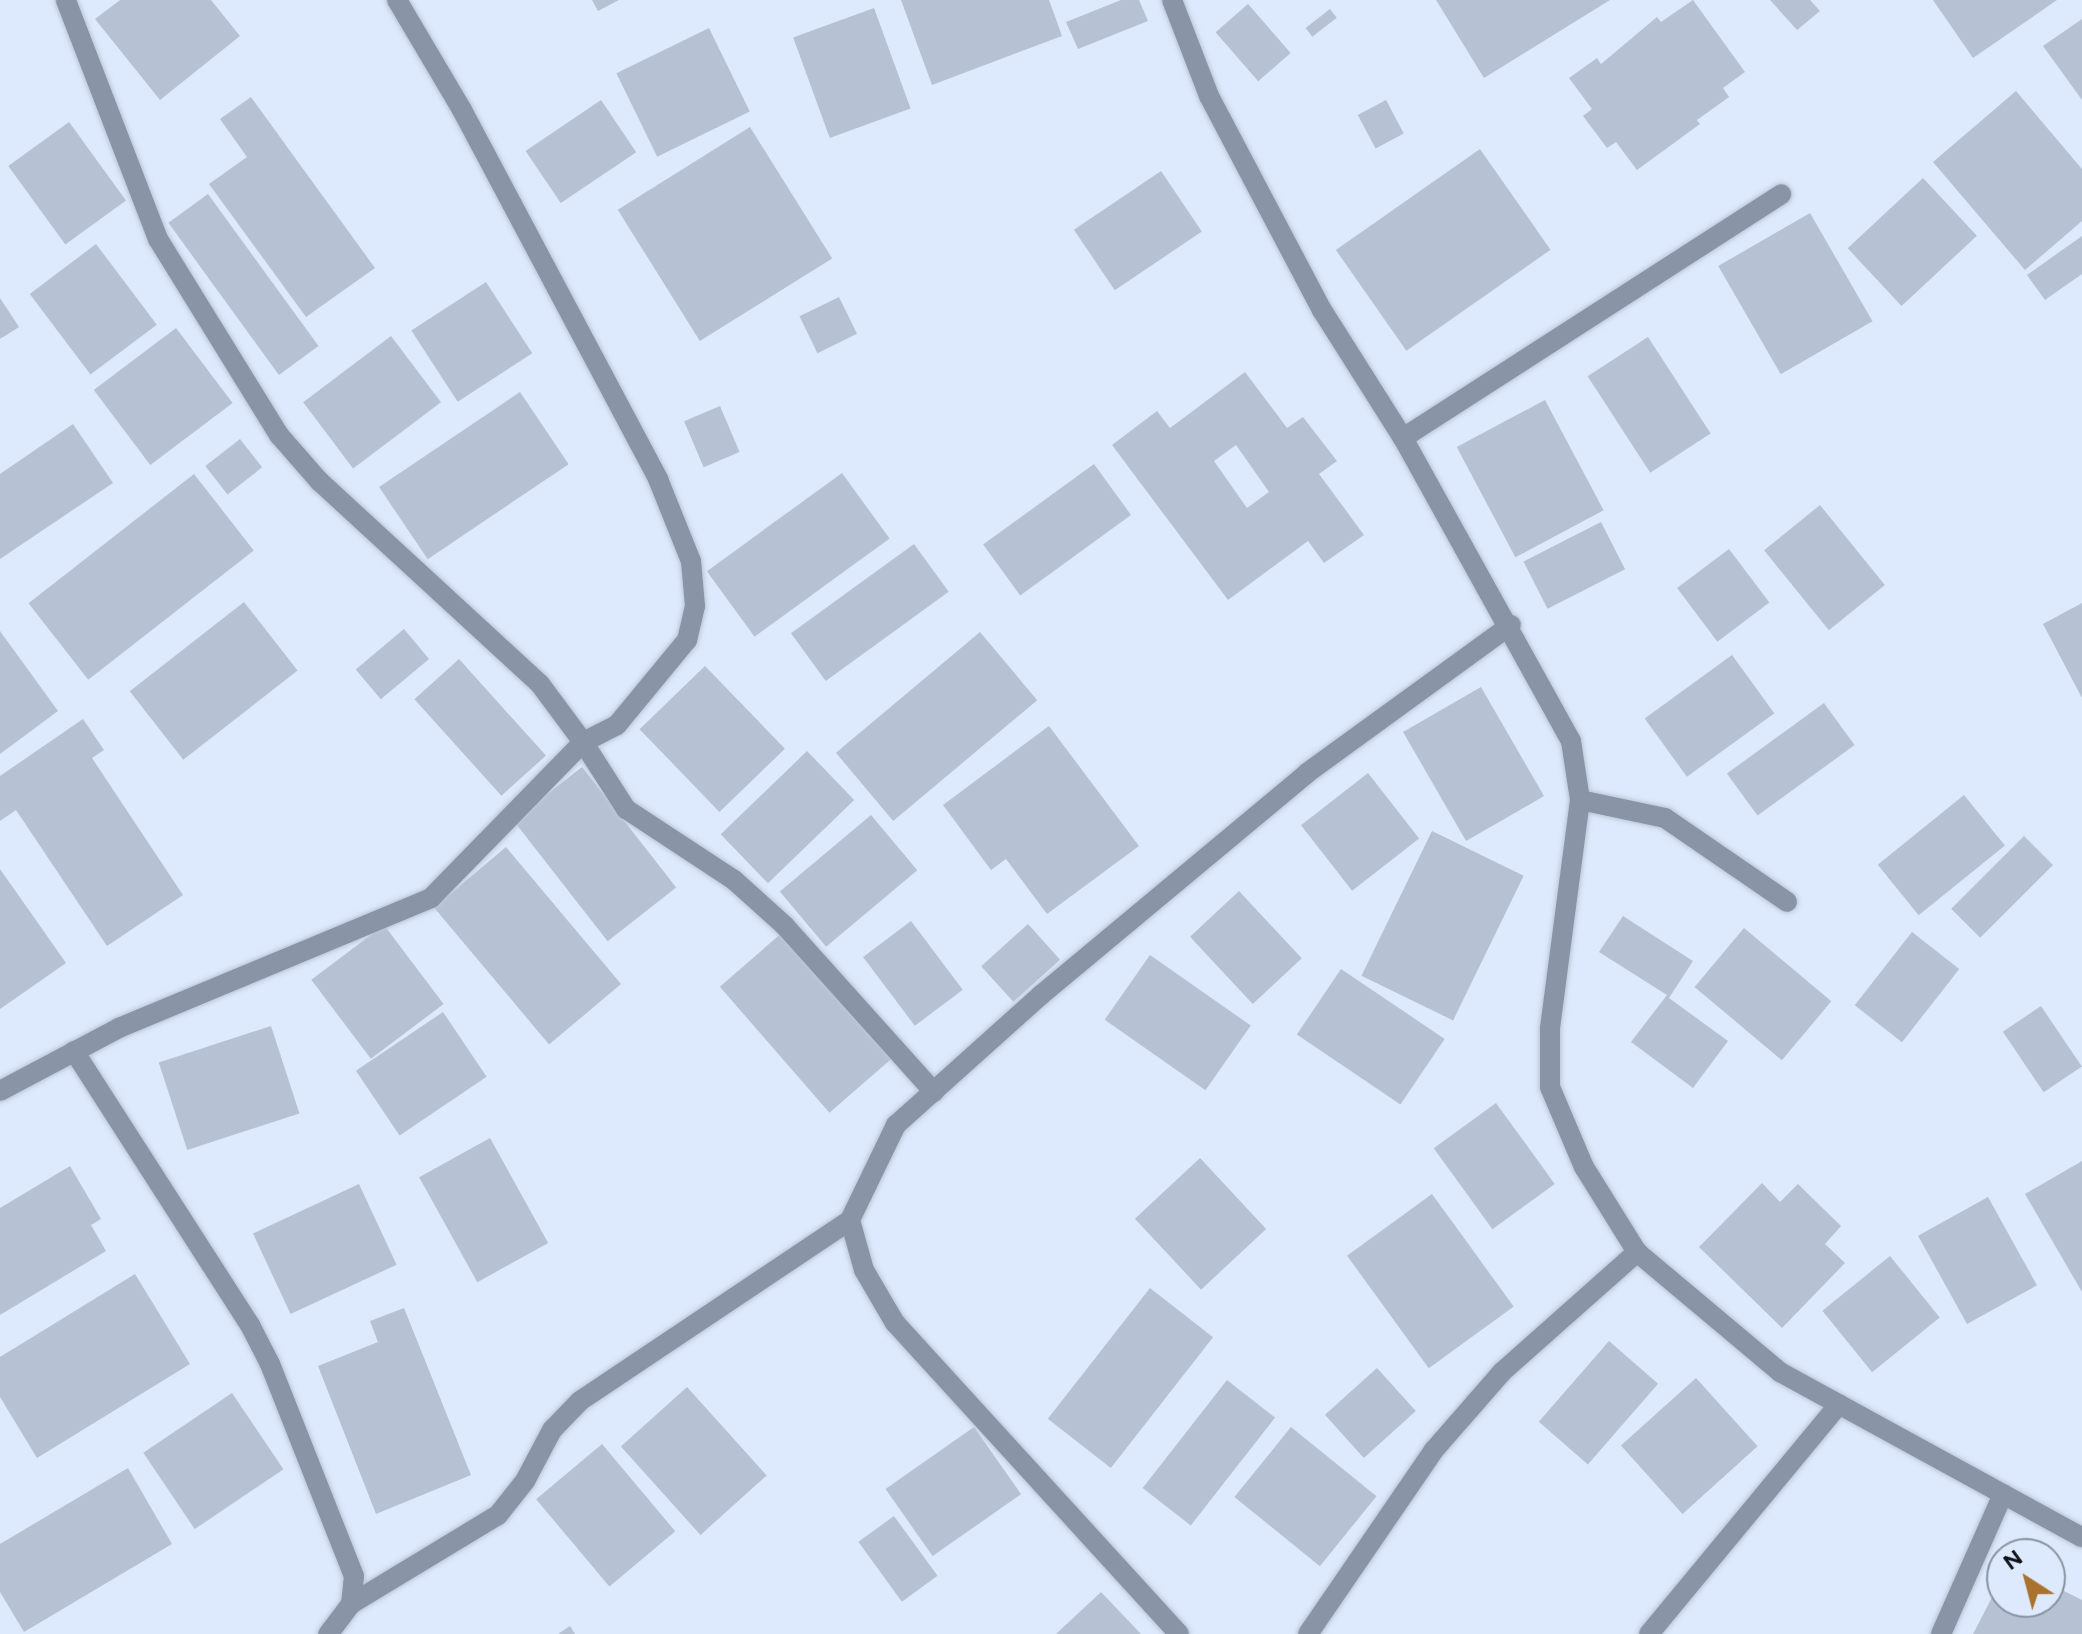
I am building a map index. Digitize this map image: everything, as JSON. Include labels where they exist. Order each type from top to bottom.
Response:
[{"type":"street","points":[[66,0],[158,239],[279,435],[320,482],[540,684],[583,742],[626,809],[734,880],[785,926],[934,1092]]},
{"type":"street","points":[[0,1091],[74,1051],[431,898],[583,742],[617,725],[687,640],[695,606],[691,561],[643,451],[462,110],[397,0]]},
{"type":"street","points":[[1172,0],[1216,109],[1322,310],[1403,438],[1511,625],[1571,741],[1580,800],[1550,1029],[1550,1087],[1584,1167],[1637,1252],[1780,1372],[2082,1537]]},
{"type":"street","points":[[1403,438],[1781,194]]},
{"type":"street","points":[[328,1634],[351,1604],[498,1515],[525,1481],[552,1430],[580,1401],[850,1220],[896,1125],[1307,773],[1511,625]]},
{"type":"street","points":[[1580,800],[1665,818],[1787,902]]},
{"type":"street","points":[[74,1051],[250,1325],[354,1576],[351,1604]]},
{"type":"street","points":[[850,1220],[864,1270],[895,1323],[1179,1634]]},
{"type":"street","points":[[1308,1634],[1434,1450],[1502,1372],[1637,1252]]},
{"type":"street","points":[[1649,1634],[1839,1404]]},
{"type":"street","points":[[1941,1634],[2003,1494]]},
{"type":"building","points":[[120,0],[211,0],[240,36],[160,100],[95,19]]},
{"type":"building","points":[[592,0],[619,0],[598,11]]},
{"type":"building","points":[[901,0],[1049,0],[1062,36],[932,85]]},
{"type":"building","points":[[1121,0],[1139,0],[1148,21],[1078,49],[1066,22]]},
{"type":"building","points":[[1436,0],[1610,0],[1484,78]]},
{"type":"building","points":[[1693,0],[1745,72],[1723,88],[1729,97],[1697,120],[1700,124],[1637,170],[1616,142],[1607,148],[1583,116],[1592,109],[1569,78],[1597,58],[1601,64],[1657,17],[1661,22]]},
{"type":"building","points":[[1770,0],[1810,0],[1820,11],[1797,30]]},
{"type":"building","points":[[1933,0],[2057,0],[1973,58]]},
{"type":"building","points":[[1248,4],[1291,53],[1258,81],[1216,32]]},
{"type":"building","points":[[874,8],[911,109],[830,138],[793,37]]},
{"type":"building","points":[[1330,9],[1337,18],[1312,37],[1306,28]]},
{"type":"building","points":[[2082,19],[2082,100],[2043,46]]},
{"type":"building","points":[[709,28],[750,112],[657,157],[616,73]]},
{"type":"building","points":[[2016,91],[2082,169],[2082,221],[2025,270],[1933,162]]},
{"type":"building","points":[[251,97],[375,268],[306,317],[209,184],[247,157],[220,119]]},
{"type":"building","points":[[601,100],[636,152],[561,203],[526,151]]},
{"type":"building","points":[[1386,100],[1404,134],[1376,149],[1358,115]]},
{"type":"building","points":[[69,122],[126,200],[65,245],[8,166]]},
{"type":"building","points":[[750,127],[832,258],[700,341],[618,210]]},
{"type":"building","points":[[1480,149],[1551,250],[1406,351],[1336,250]]},
{"type":"building","points":[[1161,171],[1202,232],[1115,290],[1074,230]]},
{"type":"building","points":[[1923,178],[1977,236],[1902,306],[1848,248]]},
{"type":"building","points":[[208,194],[319,346],[279,375],[168,223]]},
{"type":"building","points":[[1810,213],[1872,321],[1781,374],[1718,266]]},
{"type":"building","points":[[2082,236],[2082,274],[2045,300],[2027,275]]},
{"type":"building","points":[[96,244],[157,325],[90,375],[30,294]]},
{"type":"building","points":[[486,282],[532,353],[458,402],[411,330]]},
{"type":"building","points":[[839,297],[857,334],[817,353],[799,316]]},
{"type":"building","points":[[0,298],[19,327],[0,339]]},
{"type":"building","points":[[176,328],[233,403],[150,465],[94,390]]},
{"type":"building","points":[[391,336],[441,402],[353,468],[303,402]]},
{"type":"building","points":[[1648,337],[1711,433],[1650,473],[1588,376]]},
{"type":"building","points":[[1245,372],[1287,428],[1303,417],[1337,461],[1319,474],[1364,535],[1324,563],[1308,541],[1228,600],[1112,445],[1157,411],[1170,428]],"holes":[[[1236,445],[1269,492],[1247,508],[1214,461]]]},
{"type":"building","points":[[520,392],[569,464],[428,559],[379,487]]},
{"type":"building","points":[[1545,400],[1604,510],[1515,557],[1457,447]]},
{"type":"building","points":[[720,406],[740,452],[704,467],[684,421]]},
{"type":"building","points":[[73,424],[113,483],[0,559],[0,474]]},
{"type":"building","points":[[240,439],[262,467],[227,494],[205,466]]},
{"type":"building","points":[[1094,464],[1131,515],[1020,595],[983,545]]},
{"type":"building","points":[[842,473],[890,539],[755,637],[707,571]]},
{"type":"building","points":[[194,474],[254,550],[88,680],[29,603]]},
{"type":"building","points":[[1820,505],[1885,585],[1829,630],[1764,550]]},
{"type":"building","points":[[1601,522],[1625,569],[1548,609],[1523,561]]},
{"type":"building","points":[[914,544],[949,592],[826,681],[791,633]]},
{"type":"building","points":[[1729,549],[1769,603],[1717,642],[1677,588]]},
{"type":"building","points":[[244,602],[298,671],[183,760],[130,691]]},
{"type":"building","points":[[2082,603],[2082,698],[2043,624]]},
{"type":"building","points":[[404,629],[429,659],[381,699],[356,669]]},
{"type":"building","points":[[0,631],[58,711],[0,754]]},
{"type":"building","points":[[980,632],[1037,700],[893,821],[836,753]]},
{"type":"building","points":[[1732,655],[1774,713],[1687,777],[1645,718]]},
{"type":"building","points":[[459,659],[546,756],[501,796],[414,699]]},
{"type":"building","points":[[705,666],[785,749],[719,812],[640,729]]},
{"type":"building","points":[[1481,687],[1544,796],[1466,841],[1403,732]]},
{"type":"building","points":[[1824,703],[1855,745],[1757,816],[1727,774]]},
{"type":"building","points":[[83,719],[104,750],[92,758],[183,895],[107,946],[16,810],[0,821],[0,776]]},
{"type":"building","points":[[1049,726],[1139,846],[1047,914],[1006,859],[991,870],[943,805]]},
{"type":"building","points":[[807,751],[854,800],[768,883],[721,834]]},
{"type":"building","points":[[582,767],[676,888],[608,941],[513,821]]},
{"type":"building","points":[[1368,773],[1419,838],[1352,891],[1301,825]]},
{"type":"building","points":[[1964,795],[2005,846],[1919,915],[1878,865]]},
{"type":"building","points":[[871,815],[917,870],[826,947],[780,891]]},
{"type":"building","points":[[1432,831],[1524,876],[1453,1020],[1361,976]]},
{"type":"building","points":[[2024,836],[2053,865],[1980,938],[1951,909]]},
{"type":"building","points":[[506,847],[621,984],[549,1045],[434,907]]},
{"type":"building","points":[[0,869],[66,963],[0,1009]]},
{"type":"building","points":[[1239,891],[1302,958],[1253,1004],[1190,937]]},
{"type":"building","points":[[1623,916],[1693,961],[1669,998],[1728,1041],[1693,1088],[1631,1042],[1667,995],[1599,952]]},
{"type":"building","points":[[911,921],[963,990],[915,1026],[863,957]]},
{"type":"building","points":[[1028,924],[1060,960],[1013,1002],[981,966]]},
{"type":"building","points":[[384,925],[444,1004],[371,1059],[311,980]]},
{"type":"building","points":[[1744,928],[1831,1001],[1782,1060],[1695,987]]},
{"type":"building","points":[[784,931],[894,1057],[829,1113],[720,987]]},
{"type":"building","points":[[1912,932],[1959,969],[1902,1042],[1855,1005]]},
{"type":"building","points":[[1150,955],[1251,1026],[1205,1090],[1105,1020]]},
{"type":"building","points":[[1341,969],[1445,1039],[1400,1104],[1297,1034]]},
{"type":"building","points":[[2041,1006],[2082,1067],[2044,1092],[2003,1032]]},
{"type":"building","points":[[443,1012],[487,1077],[400,1135],[356,1071]]},
{"type":"building","points":[[271,1026],[299,1113],[187,1150],[159,1062]]},
{"type":"building","points":[[1496,1103],[1555,1184],[1492,1229],[1434,1148]]},
{"type":"building","points":[[490,1138],[548,1243],[477,1282],[419,1177]]},
{"type":"building","points":[[1200,1158],[1266,1229],[1201,1290],[1135,1219]]},
{"type":"building","points":[[2082,1161],[2082,1292],[2025,1194]]},
{"type":"building","points":[[70,1166],[101,1219],[91,1225],[106,1251],[0,1315],[0,1208]]},
{"type":"building","points":[[1762,1183],[1780,1202],[1798,1184],[1841,1226],[1825,1244],[1845,1263],[1782,1328],[1699,1247]]},
{"type":"building","points":[[359,1184],[397,1265],[291,1314],[253,1233]]},
{"type":"building","points":[[1432,1194],[1514,1306],[1429,1368],[1347,1256]]},
{"type":"building","points":[[1988,1197],[2037,1285],[1967,1324],[1918,1236]]},
{"type":"building","points":[[1890,1256],[1940,1317],[1872,1372],[1822,1311]]},
{"type":"building","points":[[135,1274],[190,1364],[37,1458],[0,1397],[0,1357]]},
{"type":"building","points":[[1150,1288],[1213,1337],[1111,1468],[1048,1419]]},
{"type":"building","points":[[404,1308],[471,1475],[376,1514],[318,1366],[378,1342],[370,1321]]},
{"type":"building","points":[[1609,1341],[1658,1384],[1588,1464],[1539,1422]]},
{"type":"building","points":[[1377,1368],[1416,1411],[1364,1458],[1325,1415]]},
{"type":"building","points":[[1696,1378],[1758,1446],[1683,1514],[1621,1446]]},
{"type":"building","points":[[1227,1380],[1275,1418],[1191,1526],[1143,1488]]},
{"type":"building","points":[[687,1387],[767,1475],[700,1535],[621,1447]]},
{"type":"building","points":[[232,1393],[283,1469],[195,1529],[143,1453]]},
{"type":"building","points":[[974,1427],[1021,1494],[933,1556],[886,1489]]},
{"type":"building","points":[[1291,1427],[1376,1496],[1320,1566],[1234,1497]]},
{"type":"building","points":[[602,1444],[675,1531],[609,1587],[536,1499]]},
{"type":"building","points":[[128,1468],[172,1544],[24,1632],[0,1592],[0,1544]]},
{"type":"building","points":[[894,1516],[937,1576],[902,1602],[858,1542]]},
{"type":"building","points":[[1101,1592],[1141,1634],[1056,1634]]},
{"type":"building","points":[[2066,1592],[2082,1600],[2082,1634],[1973,1634],[1986,1609],[1986,1618],[2066,1618]]},
{"type":"building","points":[[570,1626],[575,1634],[558,1634]]}]
